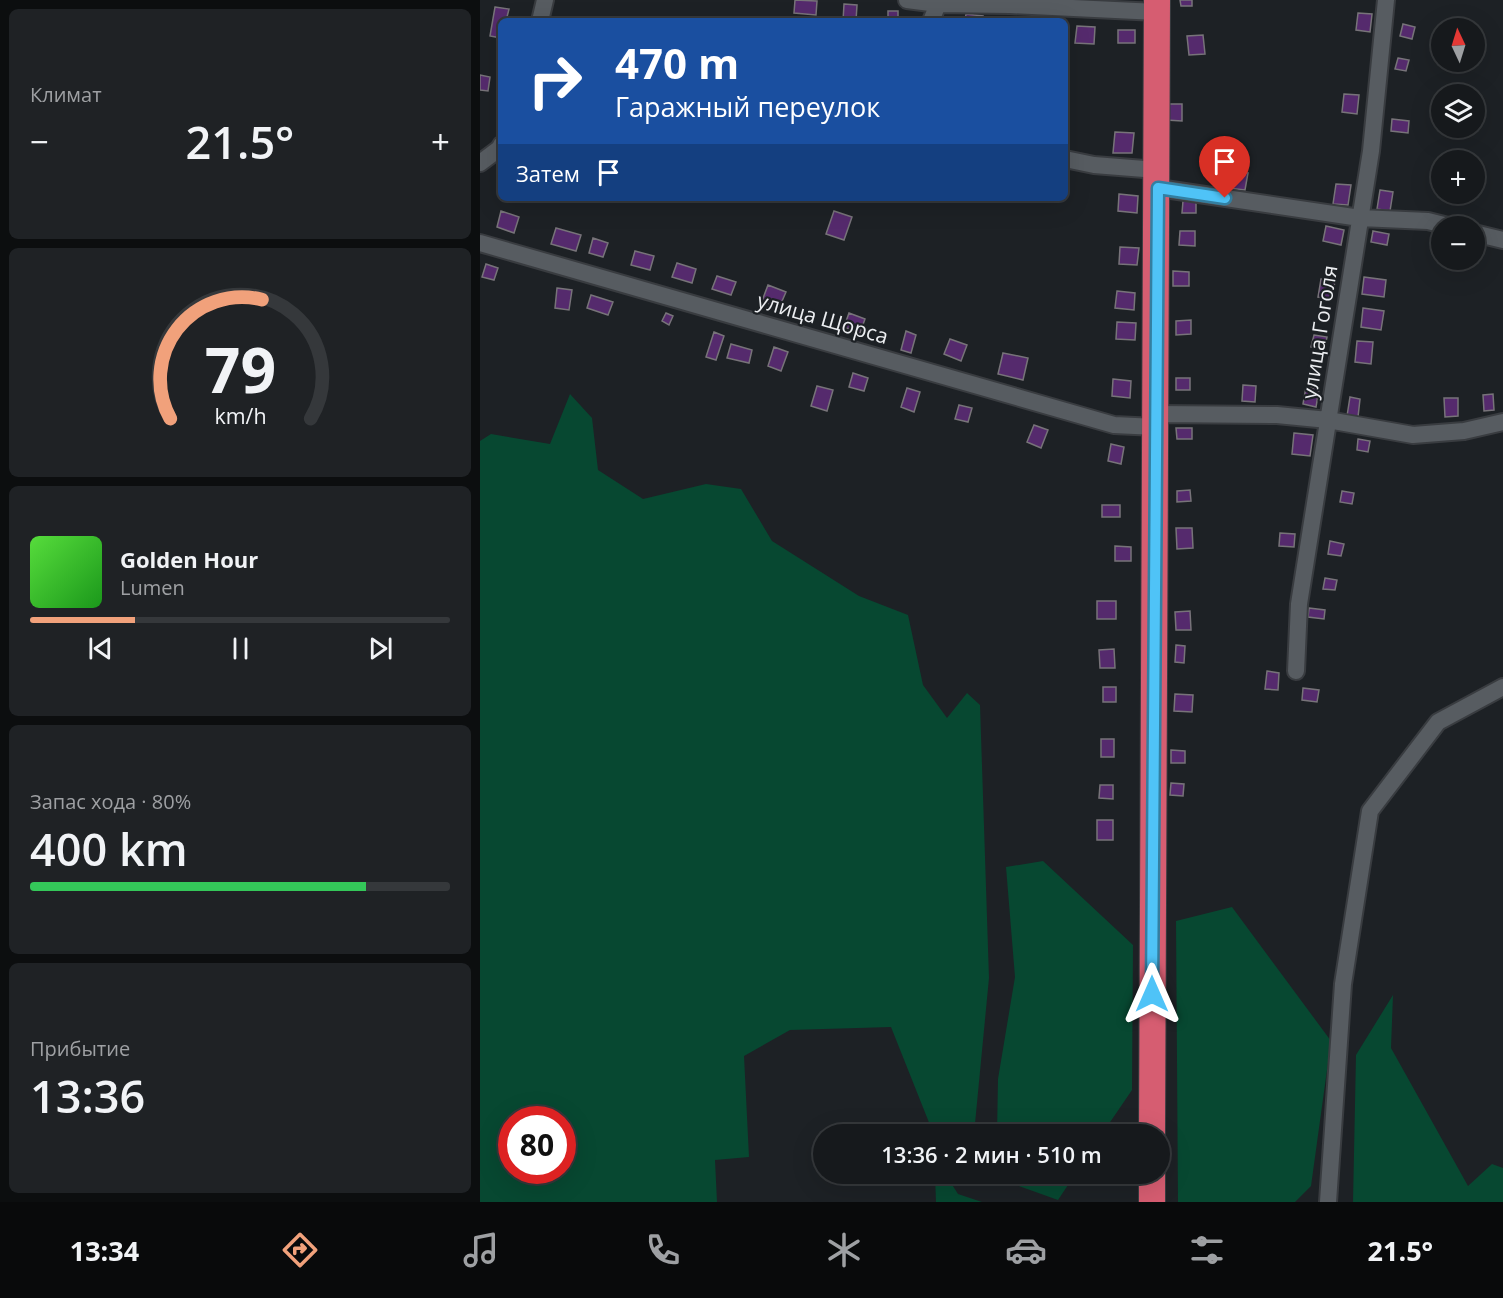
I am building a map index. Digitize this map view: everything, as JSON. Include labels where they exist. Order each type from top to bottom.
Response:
[{"type":"highway","points":[[1152,1124],[1157,6]]},
{"type":"highway","points":[[1152,1184],[1152,1202]]},
{"type":"street","points":[[541,18],[545,0]]},
{"type":"street","points":[[907,0],[938,4],[1157,6]]},
{"type":"street","name":"улица Гоголя","points":[[1296,671],[1299,604],[1371,151],[1386,0]]},
{"type":"street","points":[[932,18],[938,4]]},
{"type":"street","points":[[480,163],[498,150]]},
{"type":"street","points":[[1068,160],[1360,218],[1431,222]]},
{"type":"street","points":[[1485,236],[1503,240]]},
{"type":"street","name":"улица Щорса","points":[[480,243],[1114,425],[1276,415],[1328,420],[1413,435],[1464,431],[1503,422]]},
{"type":"street","points":[[1328,1202],[1343,984],[1370,811],[1438,722],[1503,687]]},
{"type":"green space","points":[[570,394],[592,418],[598,470],[643,499],[706,484],[741,489],[772,541],[859,596],[908,615],[923,685],[947,718],[967,693],[980,705],[989,978],[975,1124],[930,1124],[891,1027],[790,1030],[744,1056],[749,1157],[715,1160],[717,1202],[480,1202],[480,441],[491,434],[550,444]]},
{"type":"green space","points":[[1043,861],[1133,945],[1132,1090],[1109,1124],[997,1124],[998,1079],[1015,977],[1006,867]]},
{"type":"green space","points":[[1232,907],[1331,1041],[1311,1186],[1295,1202],[1178,1202],[1176,921]]},
{"type":"green space","points":[[1393,995],[1391,1048],[1468,1186],[1492,1164],[1503,1168],[1503,1202],[1353,1202],[1356,1055]]},
{"type":"green space","points":[[935,1184],[952,1184],[958,1194],[982,1202],[936,1202]]},
{"type":"green space","points":[[1013,1184],[1069,1184],[1058,1200]]},
{"type":"building","points":[[795,0],[817,1],[816,15],[794,13]]},
{"type":"building","points":[[1180,0],[1192,0],[1192,6],[1181,6]]},
{"type":"building","points":[[844,4],[857,5],[856,18],[843,18]]},
{"type":"building","points":[[495,7],[509,9],[507,18],[498,18],[498,37],[490,36]]},
{"type":"building","points":[[888,11],[898,11],[898,18],[888,18]]},
{"type":"building","points":[[1358,13],[1372,14],[1370,32],[1356,30]]},
{"type":"building","points":[[966,14],[983,16],[983,18],[965,18]]},
{"type":"building","points":[[1403,24],[1415,27],[1412,39],[1400,36]]},
{"type":"building","points":[[1077,26],[1095,27],[1094,44],[1075,43]]},
{"type":"building","points":[[1118,30],[1135,30],[1135,43],[1118,43]]},
{"type":"building","points":[[1203,35],[1205,54],[1189,55],[1187,36]]},
{"type":"building","points":[[1398,58],[1409,60],[1406,71],[1395,69]]},
{"type":"building","points":[[480,75],[490,77],[488,91],[480,90]]},
{"type":"building","points":[[1344,94],[1359,95],[1357,114],[1342,112]]},
{"type":"building","points":[[1166,104],[1182,104],[1182,121],[1166,120]]},
{"type":"building","points":[[1392,119],[1409,121],[1408,133],[1391,131]]},
{"type":"building","points":[[1115,132],[1134,133],[1132,153],[1113,153]]},
{"type":"building","points":[[1230,171],[1248,173],[1245,190],[1228,188]]},
{"type":"building","points":[[1336,184],[1351,185],[1348,205],[1333,204]]},
{"type":"building","points":[[1380,190],[1393,192],[1390,211],[1377,209]]},
{"type":"building","points":[[1119,194],[1138,196],[1137,213],[1118,211]]},
{"type":"building","points":[[1183,201],[1196,202],[1196,213],[1182,213]]},
{"type":"building","points":[[501,211],[519,217],[514,233],[497,227]]},
{"type":"building","points":[[834,211],[852,217],[844,240],[826,234]]},
{"type":"building","points":[[1326,226],[1344,230],[1341,245],[1323,241]]},
{"type":"building","points":[[556,228],[581,235],[576,251],[551,244]]},
{"type":"building","points":[[1180,231],[1195,231],[1195,246],[1179,245]]},
{"type":"building","points":[[1373,231],[1389,234],[1387,245],[1371,242]]},
{"type":"building","points":[[593,238],[608,243],[603,257],[589,253]]},
{"type":"building","points":[[1120,247],[1139,248],[1137,265],[1119,264]]},
{"type":"building","points":[[635,251],[654,256],[650,270],[631,265]]},
{"type":"building","points":[[677,263],[696,269],[692,283],[672,277]]},
{"type":"building","points":[[486,264],[498,268],[494,280],[482,277]]},
{"type":"building","points":[[1173,271],[1189,272],[1189,286],[1173,286]]},
{"type":"building","points":[[717,276],[736,282],[731,295],[712,289]]},
{"type":"building","points":[[1364,277],[1386,280],[1384,297],[1362,294]]},
{"type":"building","points":[[1321,279],[1335,281],[1332,299],[1318,297]]},
{"type":"building","points":[[768,285],[786,292],[779,308],[762,301]]},
{"type":"building","points":[[557,288],[572,290],[569,310],[555,308]]},
{"type":"building","points":[[1117,291],[1135,293],[1134,310],[1115,308]]},
{"type":"building","points":[[591,295],[613,302],[608,315],[587,308]]},
{"type":"building","points":[[1363,308],[1384,311],[1381,330],[1361,327]]},
{"type":"building","points":[[666,313],[673,316],[669,325],[662,321]]},
{"type":"building","points":[[849,313],[865,319],[860,333],[844,327]]},
{"type":"building","points":[[1191,320],[1191,334],[1176,335],[1176,321]]},
{"type":"building","points":[[1117,322],[1136,323],[1135,340],[1116,339]]},
{"type":"building","points":[[906,331],[916,335],[911,353],[901,350]]},
{"type":"building","points":[[714,332],[724,336],[716,360],[706,357]]},
{"type":"building","points":[[1314,335],[1327,337],[1324,350],[1311,347]]},
{"type":"building","points":[[950,339],[967,345],[961,361],[944,354]]},
{"type":"building","points":[[1357,341],[1373,342],[1371,364],[1355,362]]},
{"type":"building","points":[[731,344],[752,350],[749,363],[727,358]]},
{"type":"building","points":[[774,347],[788,352],[781,371],[768,366]]},
{"type":"building","points":[[1003,353],[1028,358],[1023,380],[998,374]]},
{"type":"building","points":[[853,373],[868,378],[864,391],[849,387]]},
{"type":"building","points":[[1176,378],[1190,378],[1190,390],[1176,390]]},
{"type":"building","points":[[1113,379],[1131,381],[1130,398],[1112,396]]},
{"type":"building","points":[[1243,385],[1256,386],[1255,402],[1242,401]]},
{"type":"building","points":[[817,386],[833,390],[827,411],[811,406]]},
{"type":"building","points":[[1306,387],[1319,389],[1316,407],[1303,404]]},
{"type":"building","points":[[907,388],[920,392],[914,412],[901,407]]},
{"type":"building","points":[[1493,394],[1494,410],[1484,411],[1483,395]]},
{"type":"building","points":[[1350,397],[1360,399],[1358,417],[1347,416]]},
{"type":"building","points":[[1444,398],[1458,398],[1458,416],[1445,417]]},
{"type":"building","points":[[959,405],[972,408],[968,422],[955,419]]},
{"type":"building","points":[[1034,425],[1048,430],[1041,448],[1027,442]]},
{"type":"building","points":[[1176,428],[1192,428],[1192,439],[1177,439]]},
{"type":"building","points":[[1294,433],[1313,435],[1310,456],[1292,454]]},
{"type":"building","points":[[1358,439],[1370,441],[1368,452],[1357,450]]},
{"type":"building","points":[[1111,444],[1124,447],[1121,464],[1108,461]]},
{"type":"building","points":[[1190,490],[1191,501],[1177,502],[1177,491]]},
{"type":"building","points":[[1342,491],[1354,493],[1352,504],[1340,502]]},
{"type":"building","points":[[1102,505],[1120,505],[1120,517],[1102,517]]},
{"type":"building","points":[[1176,528],[1192,528],[1193,548],[1177,549]]},
{"type":"building","points":[[1280,533],[1295,534],[1294,547],[1279,546]]},
{"type":"building","points":[[1330,541],[1344,544],[1341,556],[1328,554]]},
{"type":"building","points":[[1115,546],[1131,547],[1131,561],[1115,561]]},
{"type":"building","points":[[1325,578],[1337,580],[1335,590],[1323,589]]},
{"type":"building","points":[[1097,601],[1116,601],[1116,619],[1097,619]]},
{"type":"building","points":[[1309,608],[1325,610],[1324,619],[1308,617]]},
{"type":"building","points":[[1190,611],[1191,630],[1176,630],[1175,612]]},
{"type":"building","points":[[1176,645],[1185,646],[1184,663],[1175,662]]},
{"type":"building","points":[[1114,649],[1115,668],[1100,668],[1099,650]]},
{"type":"building","points":[[1267,671],[1279,673],[1278,690],[1265,689]]},
{"type":"building","points":[[1103,687],[1116,687],[1116,702],[1103,702]]},
{"type":"building","points":[[1303,688],[1319,690],[1317,702],[1302,700]]},
{"type":"building","points":[[1175,694],[1193,695],[1192,712],[1174,711]]},
{"type":"building","points":[[1101,739],[1114,739],[1114,757],[1101,757]]},
{"type":"building","points":[[1171,750],[1185,751],[1185,763],[1171,763]]},
{"type":"building","points":[[1171,783],[1184,784],[1183,796],[1170,795]]},
{"type":"building","points":[[1100,785],[1113,785],[1113,799],[1099,798]]},
{"type":"building","points":[[1097,820],[1113,820],[1113,840],[1097,840]]},
{"type":"route","points":[[1152,994],[1158,188],[1225,198]]}]
